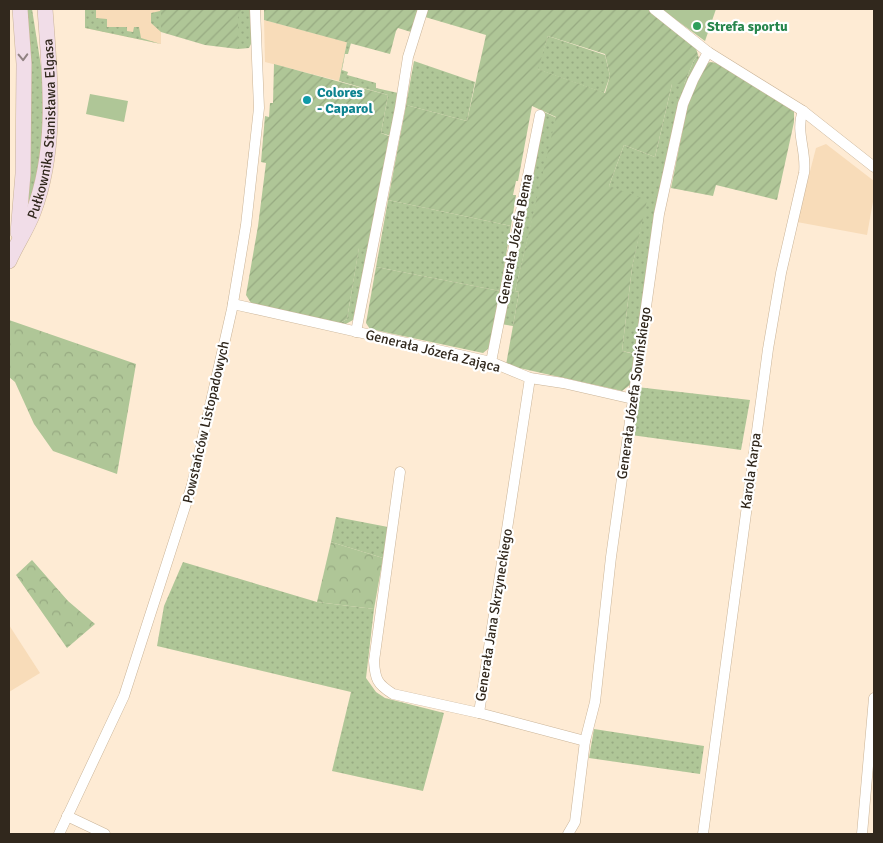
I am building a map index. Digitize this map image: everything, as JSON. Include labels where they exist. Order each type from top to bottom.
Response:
[{"type":"street","name":"Pułkownika Stanisława Elgasa","points":[[16,244],[23,174],[24,64],[20,9]]},
{"type":"street","name":"Pułkownika Stanisława Elgasa","points":[[9,261],[32,215],[38,197],[49,137],[51,103],[45,9]]},
{"type":"street","name":"Powstańców Listopadowych","points":[[59,834],[124,696],[192,485],[233,304],[246,225],[259,109],[255,9]]},
{"type":"street","points":[[356,332],[400,108],[408,56],[423,9]]},
{"type":"street","points":[[654,9],[708,52],[803,110],[874,167]]},
{"type":"street","name":"Generała Józefa Sowińskiego","points":[[568,834],[575,822],[585,741],[595,702],[607,593],[659,214],[674,140],[693,80],[708,52]]},
{"type":"street","name":"Karola Karpa","points":[[703,834],[768,348],[781,274],[806,161],[799,122],[803,110]]},
{"type":"street","name":"Generała Józefa Bema","points":[[491,362],[540,115]]},
{"type":"street","name":"Generała Józefa Zająca","points":[[233,304],[491,362],[530,378],[563,383],[633,399]]},
{"type":"street","name":"Generała Jana Skrzyneckiego","points":[[400,472],[374,660],[375,678],[393,694],[479,712],[530,378]]},
{"type":"street","points":[[862,834],[874,698]]},
{"type":"street","points":[[479,712],[585,741]]},
{"type":"street","points":[[67,816],[106,834]]},
{"type":"shaded area","points":[[85,9],[161,9],[161,44],[85,28]]},
{"type":"shaded area","points":[[264,20],[347,42],[339,81],[265,62]]},
{"type":"shaded area","points":[[826,144],[874,181],[874,196],[867,235],[797,222],[816,148]]},
{"type":"shaded area","points":[[9,625],[40,673],[9,692]]},
{"type":"green space","points":[[27,9],[32,9],[43,79],[45,135],[28,214],[31,55]]},
{"type":"green space","points":[[85,9],[96,9],[96,18],[107,19],[107,27],[127,27],[127,31],[133,32],[134,27],[139,27],[141,38],[161,44],[85,28]]},
{"type":"green space","points":[[161,9],[161,32],[151,23],[151,13]]},
{"type":"green space","points":[[161,9],[241,9],[241,14],[238,14],[238,49],[205,45],[161,32]]},
{"type":"green space","points":[[241,9],[250,9],[252,42],[249,48],[238,49],[238,14]]},
{"type":"green space","points":[[264,9],[418,9],[411,32],[398,28],[396,31],[390,54],[264,20]]},
{"type":"green space","points":[[427,9],[649,9],[695,45],[698,55],[684,84],[672,84],[655,157],[624,145],[609,186],[647,200],[632,268],[622,351],[634,354],[631,384],[622,391],[506,365],[519,292],[515,291],[556,117],[532,106],[518,181],[516,181],[513,195],[516,195],[511,226],[388,200],[406,105],[467,121],[486,35],[425,17]],"holes":[[[548,36],[605,54],[610,76],[605,93],[538,69]]]},
{"type":"green space","name":"Strefa sportu","points":[[661,9],[716,9],[705,41]]},
{"type":"green space","points":[[548,36],[605,55],[610,76],[604,93],[537,69]]},
{"type":"green space","points":[[347,42],[351,43],[348,54],[345,54],[342,70],[348,72],[347,75],[376,83],[376,88],[398,93],[391,136],[381,133],[388,95],[339,81]]},
{"type":"green space","points":[[698,55],[699,58],[687,86],[636,354],[622,351],[632,268],[642,220],[609,186],[624,145],[655,157],[672,84],[684,84]]},
{"type":"green space","points":[[414,61],[475,82],[467,121],[406,105]]},
{"type":"green space","points":[[710,62],[717,63],[794,110],[794,122],[777,200],[716,185],[713,196],[671,188],[689,98],[704,65]]},
{"type":"green space","points":[[274,64],[388,95],[381,133],[389,136],[369,250],[359,248],[347,319],[340,323],[251,303],[246,295],[258,226],[266,163],[261,162],[265,116],[269,117],[270,103],[273,103]]},
{"type":"green space","points":[[90,94],[128,101],[124,122],[86,114]]},
{"type":"green space","points":[[544,112],[557,118],[515,291],[519,292],[513,326],[501,324]]},
{"type":"green space","points":[[388,200],[511,226],[500,291],[376,267]]},
{"type":"green space","points":[[359,247],[369,250],[353,320],[344,325],[340,323],[347,319]]},
{"type":"green space","points":[[376,267],[500,291],[489,348],[483,353],[370,329],[366,323]]},
{"type":"green space","points":[[9,320],[136,364],[117,474],[53,451],[34,424],[15,382],[9,377]]},
{"type":"green space","points":[[637,387],[750,400],[741,450],[631,435]]},
{"type":"green space","points":[[336,517],[388,527],[383,558],[331,542]]},
{"type":"green space","points":[[331,542],[383,558],[374,609],[317,602]]},
{"type":"green space","points":[[32,560],[68,601],[95,624],[67,648],[16,575]]},
{"type":"green space","points":[[183,562],[317,602],[374,609],[366,678],[376,692],[385,698],[444,713],[423,791],[332,771],[351,692],[157,646],[164,606]]},
{"type":"green space","points":[[594,729],[704,746],[700,774],[589,758]]},
{"type":"place","name":"Strefa sportu","points":[[697,26]]},
{"type":"place","name":"Colores - Caparol","points":[[307,100]]}]
